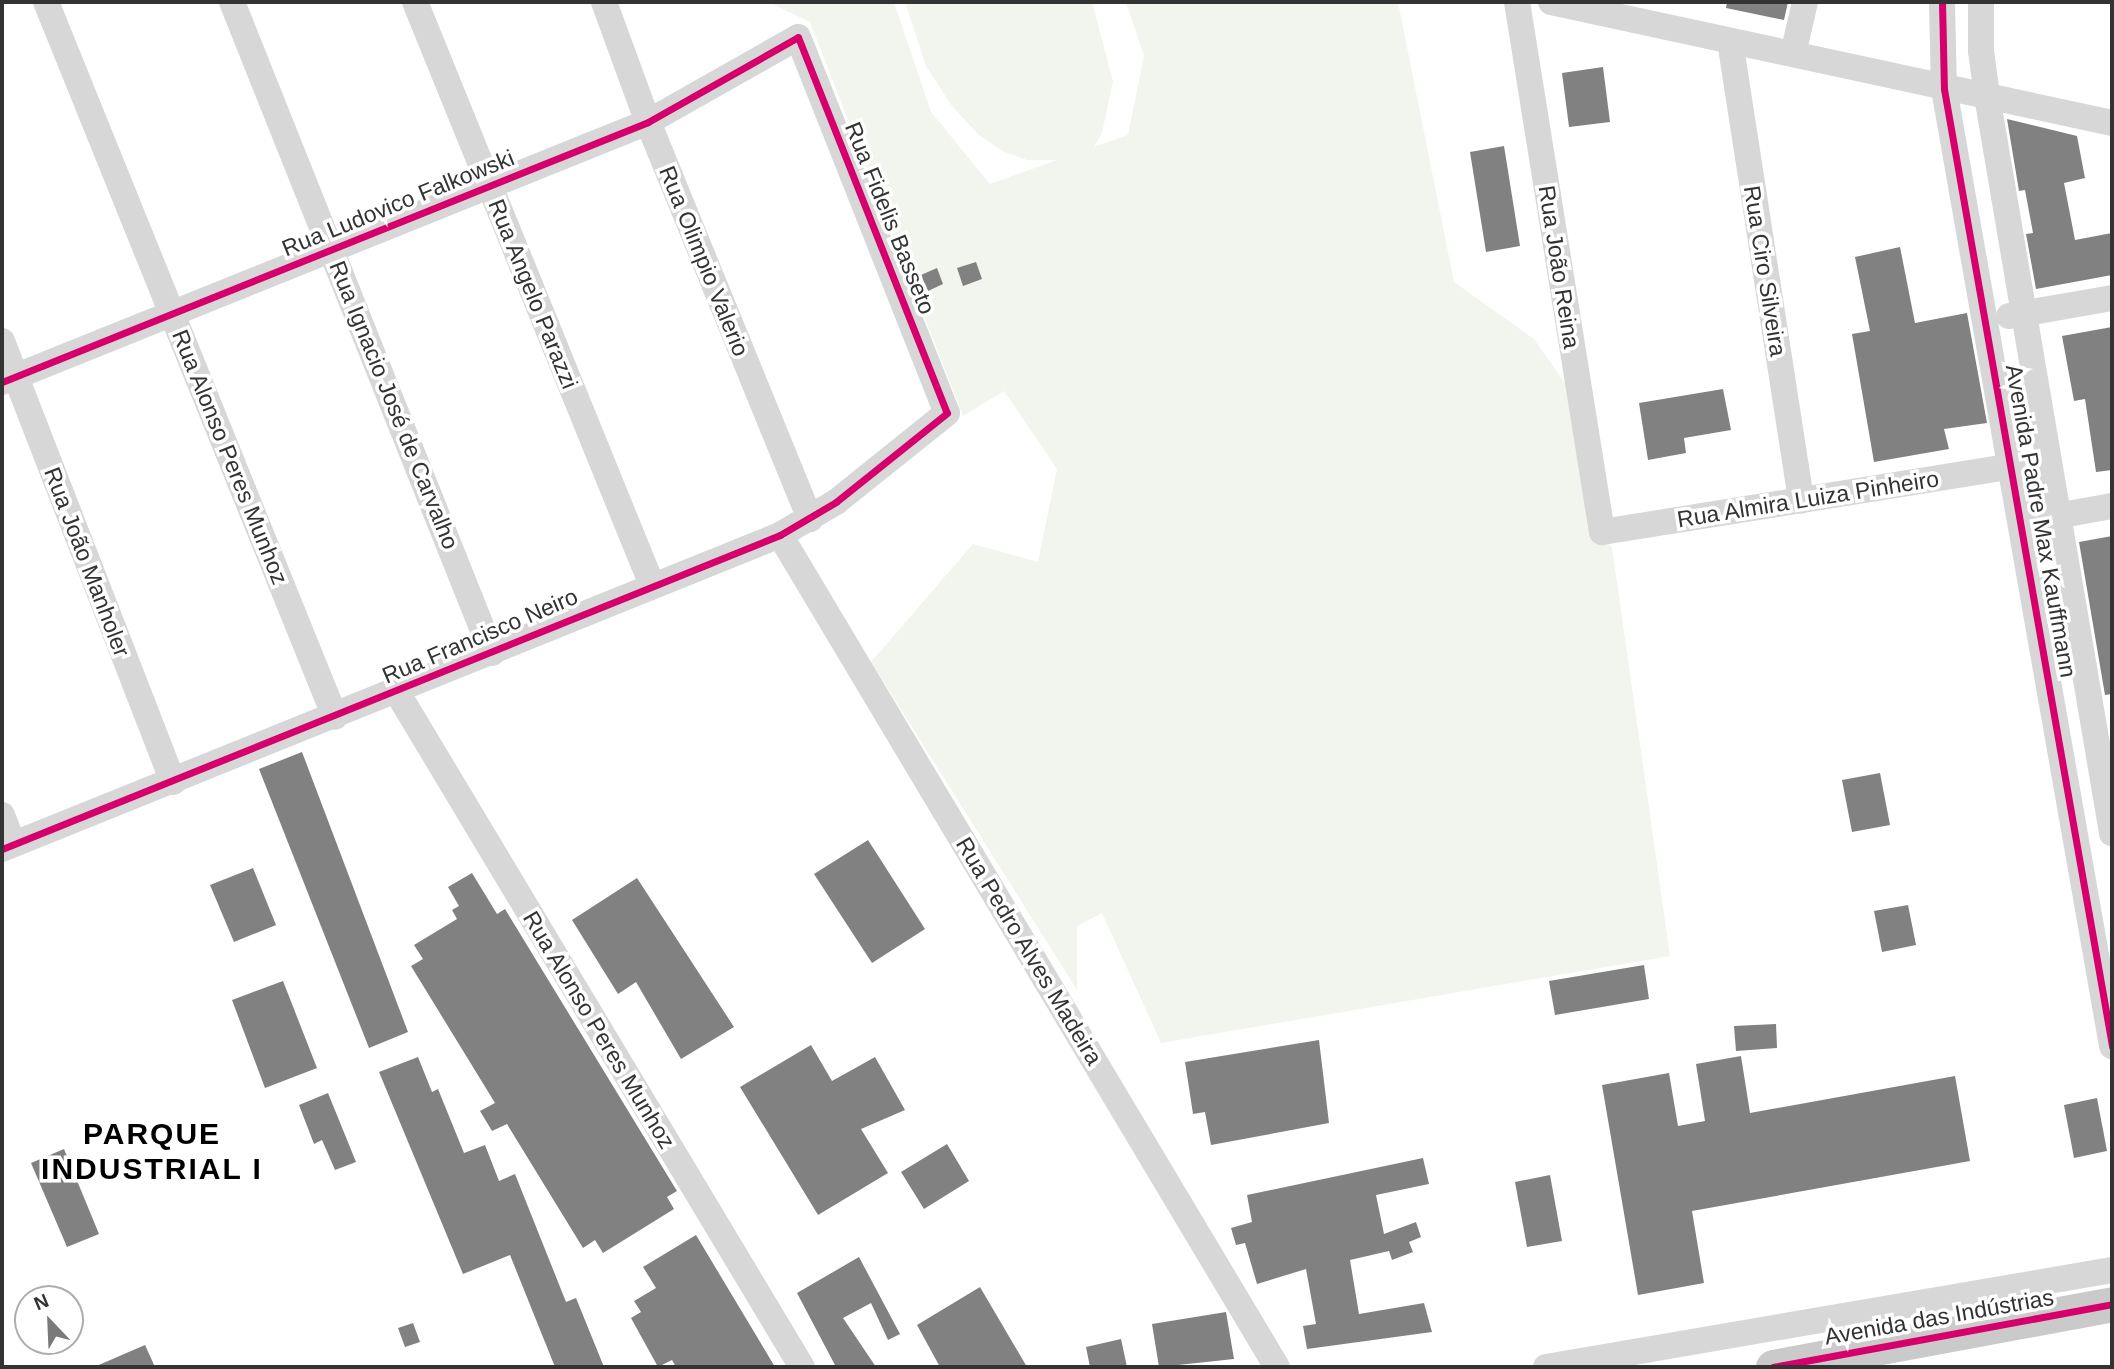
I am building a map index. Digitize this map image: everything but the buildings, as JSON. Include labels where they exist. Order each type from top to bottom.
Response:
[{"type":"main road","name":"Avenida das Indústrias","points":[[1773,1367],[2112,1304]]},
{"type":"street","name":"Rua Alonso Peres Munhoz","points":[[46,2],[335,717]]},
{"type":"street","name":"Rua Ignacio José de Carvalho","points":[[232,2],[492,653]]},
{"type":"street","name":"Rua Angelo Parazzi","points":[[415,2],[652,585]]},
{"type":"street","name":"Rua Olimpio Valerio","points":[[604,2],[648,122],[810,519]]},
{"type":"street","name":"Rua João Reina","points":[[1517,2],[1602,532]]},
{"type":"street","points":[[1551,2],[1650,12],[1730,41],[2112,123]]},
{"type":"street","points":[[1793,54],[1805,2]]},
{"type":"street","name":"Avenida Padre Max Kauffmann","points":[[1942,2],[1944,89],[2013,466],[2112,1046]]},
{"type":"street","name":"Avenida Padre Max Kauffmann","points":[[1982,2],[1981,51],[1987,96],[2060,515],[2102,712],[2112,833]]},
{"type":"street","name":"Rua Ludovico Falkowski","points":[[9,379],[648,122],[797,37]]},
{"type":"street","name":"Rua Fidelis Basseto","points":[[797,37],[947,413]]},
{"type":"street","name":"Rua Ciro Silveira","points":[[1730,41],[1801,501]]},
{"type":"street","points":[[1987,320],[2112,298]]},
{"type":"street","name":"Rua João Manholer","points":[[2,341],[9,379],[173,782]]},
{"type":"street","name":"Rua Francisco Neiro","points":[[7,846],[335,717],[652,585],[780,535],[810,519],[947,413]]},
{"type":"street","name":"Rua Almira Luiza Pinheiro","points":[[1602,532],[2013,466]]},
{"type":"street","points":[[2022,522],[2112,506]]},
{"type":"street","name":"Rua Pedro Alves Madeira","points":[[780,535],[1277,1367]]},
{"type":"street","name":"Rua Alonso Peres Munhoz","points":[[397,692],[802,1367]]},
{"type":"street","points":[[2054,710],[2073,707],[2102,712]]},
{"type":"street","points":[[2,815],[7,846]]},
{"type":"street","name":"Avenida das Indústrias","points":[[1546,1367],[2112,1270]]},
{"type":"shaded area","points":[[768,2],[894,2],[931,112],[990,184],[1057,160],[1027,160],[1002,151],[978,134],[952,106],[926,66],[905,2],[1092,2],[1113,81],[1102,133],[1094,147],[1128,135],[1144,56],[1126,2],[1398,2],[1454,282],[1534,339],[1571,392],[1588,521],[1612,547],[1670,956],[1161,1043],[1102,913],[1077,926],[1077,990],[871,662],[973,544],[1038,562],[1057,469],[1004,391],[963,416],[810,22]]},
{"type":"cycle path","points":[[1942,2],[1944,89],[2112,1046]]},
{"type":"cycle path","points":[[2,382],[648,122],[798,37],[947,413],[836,502],[780,535],[2,849]]},
{"type":"cycle path","points":[[1773,1367],[2112,1304]]},
{"type":"district","name":"PARQUE INDUSTRIAL I","points":[[152,1151]]}]
